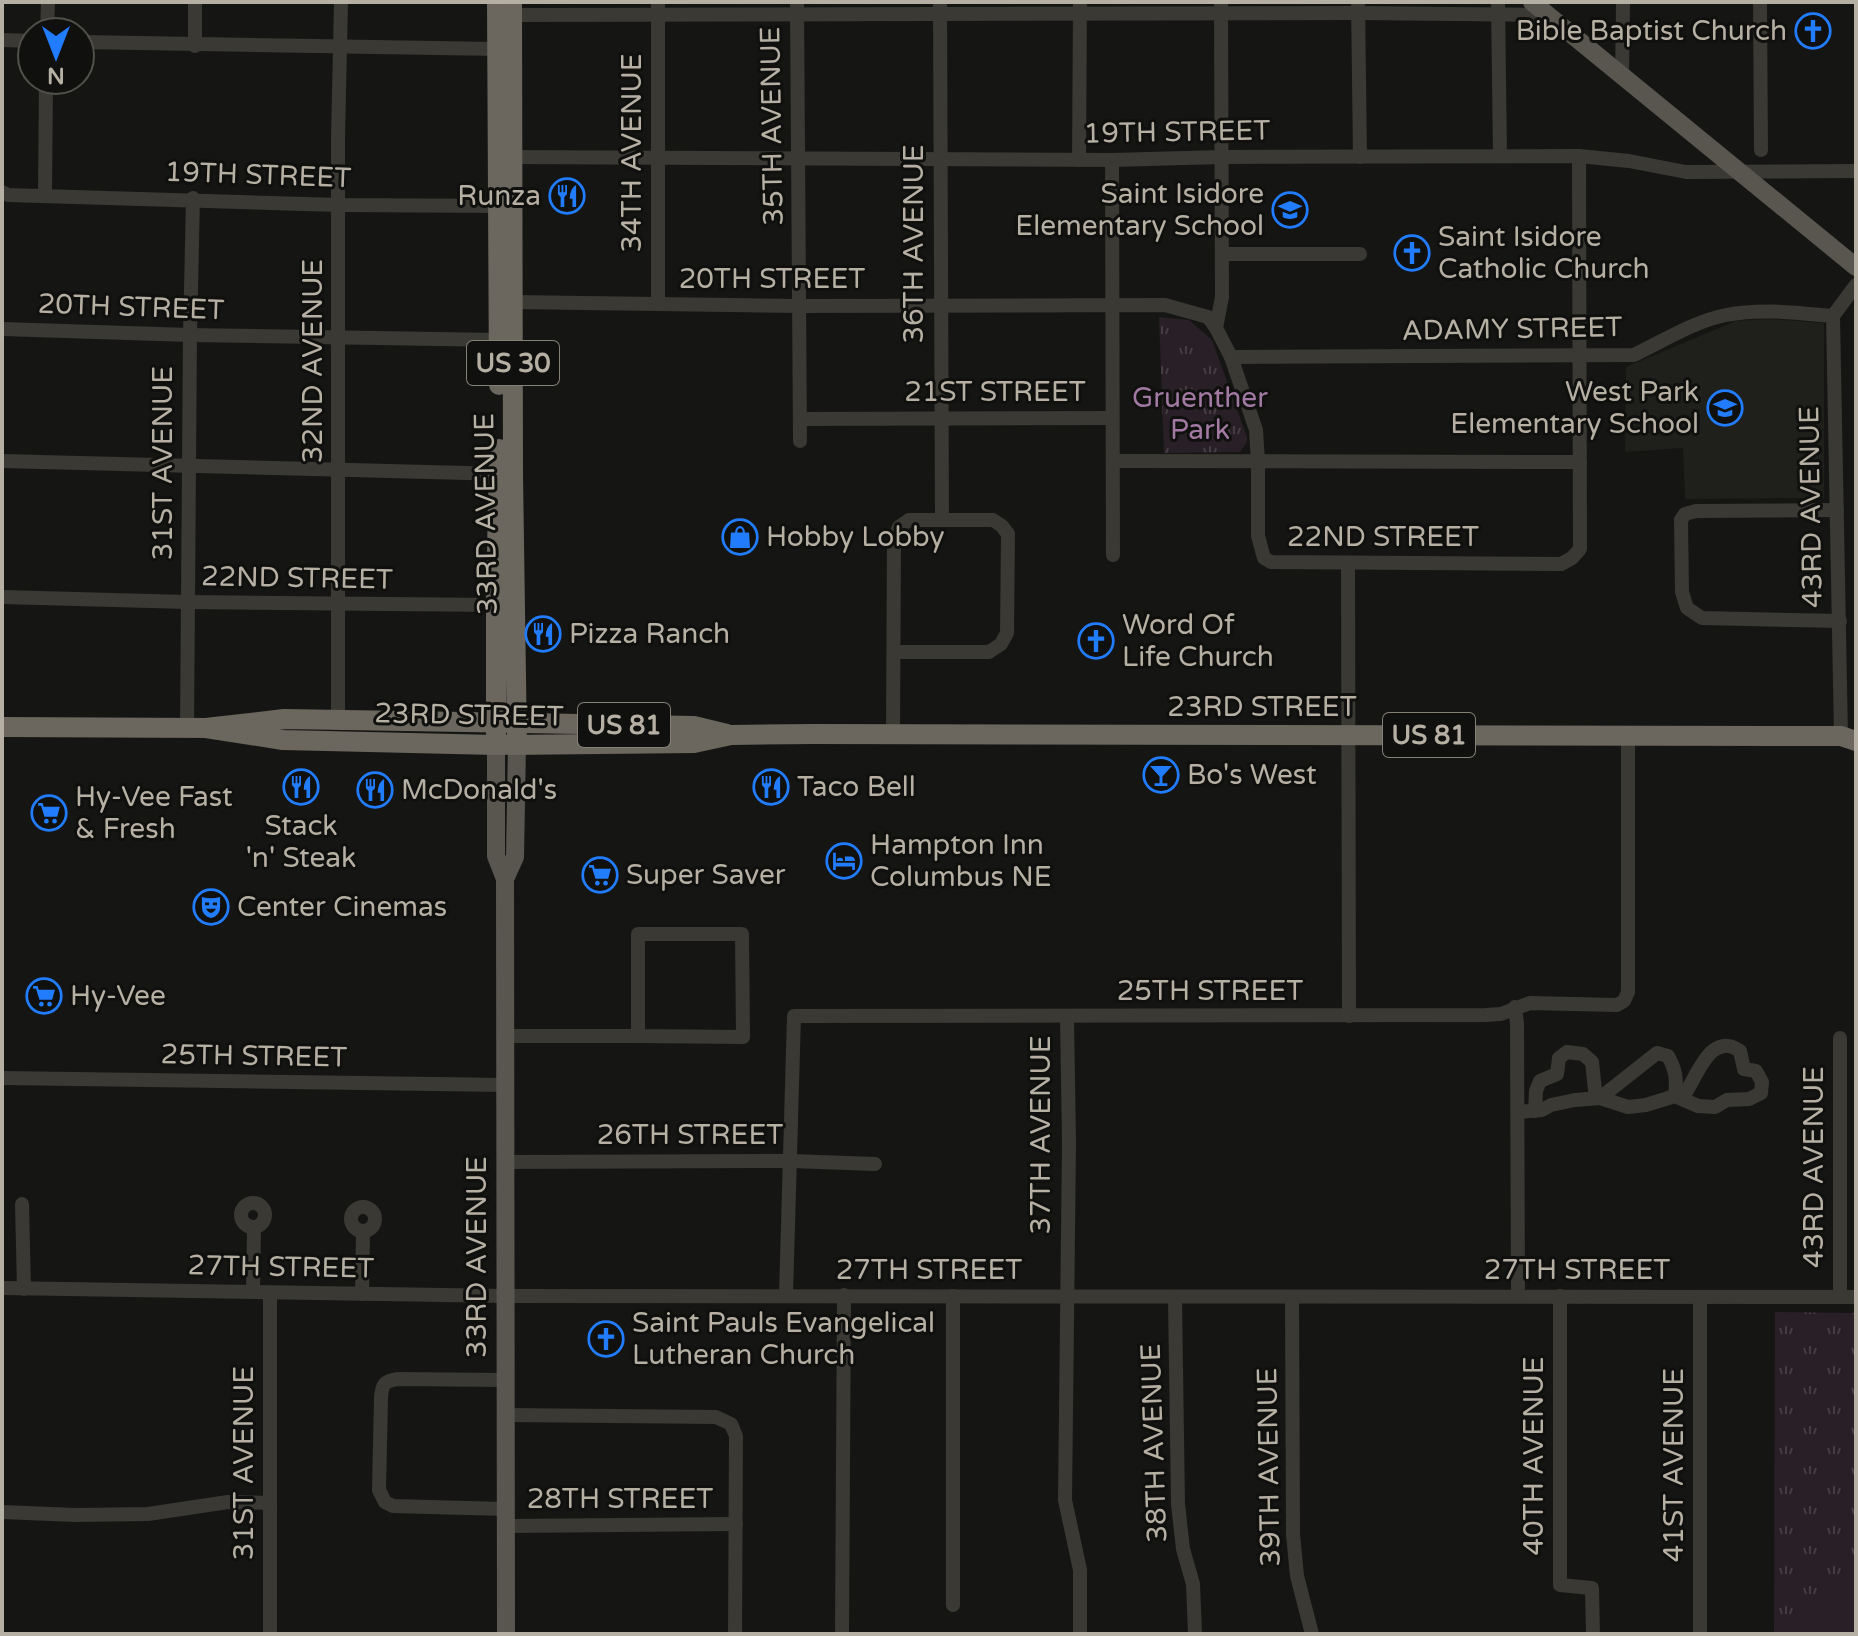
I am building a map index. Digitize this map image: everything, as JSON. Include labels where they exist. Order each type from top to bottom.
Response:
[{"type":"highway","name":"33RD AVENUE","points":[[505,157],[497,49],[507,6]]},
{"type":"highway","name":"33RD AVENUE","points":[[506,745],[506,474],[499,340],[505,206],[507,6]]},
{"type":"highway","name":"33RD AVENUE","points":[[505,206],[513,302],[506,474],[496,605],[506,724]]},
{"type":"highway","name":"23RD STREET","points":[[2,727],[197,728],[284,719],[694,726],[731,735]]},
{"type":"highway","name":"23RD STREET","points":[[197,728],[283,740],[506,745],[694,743],[731,735],[1851,736]]},
{"type":"main road","points":[[1532,2],[1736,172],[1856,267]]},
{"type":"main road","name":"33RD AVENUE","points":[[506,745],[515,857],[505,879],[506,1634]]},
{"type":"street","points":[[195,2],[195,46]]},
{"type":"street","name":"32ND AVENUE","points":[[338,720],[341,2]]},
{"type":"street","points":[[1622,77],[1623,2]]},
{"type":"street","points":[[1760,2],[1761,150]]},
{"type":"street","points":[[507,6],[658,9],[1498,8],[1547,15]]},
{"type":"street","points":[[1358,7],[1360,157]]},
{"type":"street","name":"36TH AVENUE","points":[[940,8],[942,520]]},
{"type":"street","points":[[1079,160],[1080,8]]},
{"type":"street","points":[[1216,328],[1222,297],[1221,8]]},
{"type":"street","points":[[1498,8],[1500,156]]},
{"type":"street","name":"34TH AVENUE","points":[[658,9],[658,304]]},
{"type":"street","name":"35TH AVENUE","points":[[797,9],[800,441]]},
{"type":"street","points":[[96,43],[497,49]]},
{"type":"street","points":[[45,195],[46,96]]},
{"type":"street","points":[[1113,555],[1113,461],[1580,462],[1579,156]]},
{"type":"street","name":"19TH STREET","points":[[505,157],[1112,160],[1579,156],[1629,161],[1686,172],[1856,171]]},
{"type":"street","points":[[1112,160],[1112,418]]},
{"type":"street","name":"19TH STREET","points":[[2,192],[8,195],[193,198],[339,205],[505,206]]},
{"type":"street","name":"31ST AVENUE","points":[[193,198],[188,602],[197,728]]},
{"type":"street","points":[[1222,254],[1360,254]]},
{"type":"street","points":[[1833,316],[1856,285]]},
{"type":"street","name":"20TH STREET","points":[[513,302],[799,306],[1165,305],[1208,317],[1216,328]]},
{"type":"street","name":"ADAMY STREET","points":[[1231,357],[1634,355],[1725,315],[1767,311],[1833,316]]},
{"type":"street","name":"43RD AVENUE","points":[[1833,316],[1840,621],[1851,736]]},
{"type":"street","name":"22ND STREET","points":[[1216,328],[1223,336],[1256,430],[1261,550],[1264,558],[1271,562],[1566,563],[1580,549],[1580,462]]},
{"type":"street","name":"20TH STREET","points":[[2,329],[339,339],[499,340]]},
{"type":"street","name":"21ST STREET","points":[[800,419],[1112,418],[1113,461]]},
{"type":"street","points":[[2,461],[506,474]]},
{"type":"street","points":[[1837,510],[1696,511],[1685,514],[1681,520],[1682,592],[1687,608],[1702,618],[1840,621]]},
{"type":"street","points":[[893,735],[894,539],[899,527],[909,520],[993,520],[1002,526],[1008,534],[1007,633],[1001,644],[989,652],[894,652]]},
{"type":"street","points":[[1348,564],[1349,1016]]},
{"type":"street","name":"22ND STREET","points":[[2,597],[337,605],[496,605]]},
{"type":"street","name":"25TH STREET","points":[[791,1161],[794,1016],[1486,1015],[1501,1014],[1530,1003],[1617,1005],[1624,1001],[1628,992],[1628,734]]},
{"type":"street","points":[[506,1036],[743,1037],[742,934],[638,934],[638,1036]]},
{"type":"street","points":[[1515,1007],[1518,1296]]},
{"type":"street","name":"37TH AVENUE","points":[[1067,1018],[1069,1143],[1065,1500],[1080,1570],[1080,1634]]},
{"type":"street","name":"43RD AVENUE","points":[[1840,1038],[1840,1297]]},
{"type":"street","points":[[1518,1112],[1535,1111],[1565,1101],[1600,1098],[1628,1107],[1678,1097],[1698,1106],[1715,1107],[1727,1100],[1757,1097],[1761,1093],[1762,1082],[1756,1071],[1744,1069],[1740,1051],[1725,1044],[1719,1045],[1708,1054],[1678,1097]]},
{"type":"street","points":[[1535,1111],[1540,1081],[1557,1074],[1559,1058],[1567,1052],[1583,1054],[1592,1062],[1595,1090],[1600,1098]]},
{"type":"street","points":[[1600,1098],[1657,1053],[1668,1056],[1674,1066],[1678,1097]]},
{"type":"street","name":"25TH STREET","points":[[2,1078],[506,1085]]},
{"type":"street","points":[[786,1295],[791,1161]]},
{"type":"street","name":"26TH STREET","points":[[506,1162],[791,1161],[875,1164]]},
{"type":"street","points":[[22,1204],[24,1289]]},
{"type":"street","points":[[253,1292],[254,1228]]},
{"type":"street","points":[[362,1294],[363,1232]]},
{"type":"street","name":"27TH STREET","points":[[2,1288],[505,1296],[1856,1297]]},
{"type":"street","name":"31ST AVENUE","points":[[270,1293],[270,1634]]},
{"type":"street","points":[[842,1634],[844,1295]]},
{"type":"street","points":[[953,1296],[953,1605]]},
{"type":"street","name":"40TH AVENUE","points":[[1560,1296],[1560,1585],[1592,1588],[1593,1634]]},
{"type":"street","name":"39TH AVENUE","points":[[1292,1297],[1293,1534],[1297,1576],[1312,1634]]},
{"type":"street","name":"41ST AVENUE","points":[[1700,1297],[1700,1634]]},
{"type":"street","name":"38TH AVENUE","points":[[1175,1298],[1178,1504],[1183,1549],[1193,1584],[1195,1634]]},
{"type":"street","name":"28TH STREET","points":[[505,1380],[398,1379],[382,1385],[379,1490],[385,1502],[393,1506],[505,1517],[736,1524]]},
{"type":"street","points":[[505,1415],[716,1417],[731,1424],[736,1436],[735,1634]]},
{"type":"street","points":[[2,1512],[148,1514],[228,1502],[270,1503]]},
{"type":"shaded area","name":"West Park Elementary School","points":[[1770,319],[1824,323],[1824,498],[1685,499],[1683,448],[1625,452],[1626,367],[1736,321]]},
{"type":"green space","name":"Gruenther Park","points":[[1159,317],[1189,320],[1212,340],[1247,437],[1240,452],[1164,453]]},
{"type":"green space","points":[[1775,1312],[1856,1313],[1856,1634],[1774,1634]]},
{"type":"green space","points":[[1856,1570],[1856,1634],[1799,1634],[1822,1598]]},
{"type":"place","name":"Bible Baptist Church","points":[[1813,31]]},
{"type":"place","name":"Runza","points":[[567,196]]},
{"type":"place","name":"Saint Isidore Elementary School","points":[[1290,210]]},
{"type":"place","name":"Saint Isidore Catholic Church","points":[[1412,253]]},
{"type":"place","name":"West Park Elementary School","points":[[1725,408]]},
{"type":"place","name":"Hobby Lobby","points":[[740,537]]},
{"type":"place","name":"Pizza Ranch","points":[[543,634]]},
{"type":"place","name":"Word Of Life Church","points":[[1096,641]]},
{"type":"place","name":"Bo's West","points":[[1161,775]]},
{"type":"place","name":"Stack 'n' Steak","points":[[301,787]]},
{"type":"place","name":"Taco Bell","points":[[771,787]]},
{"type":"place","name":"McDonald's","points":[[375,790]]},
{"type":"place","name":"Hy-Vee Fast & Fresh","points":[[49,813]]},
{"type":"place","name":"Hampton Inn Columbus NE","points":[[844,861]]},
{"type":"place","name":"Super Saver","points":[[600,875]]},
{"type":"place","name":"Center Cinemas","points":[[211,907]]},
{"type":"place","name":"Hy-Vee","points":[[44,996]]},
{"type":"place","name":"Saint Pauls Evangelical Lutheran Church","points":[[606,1339]]}]
